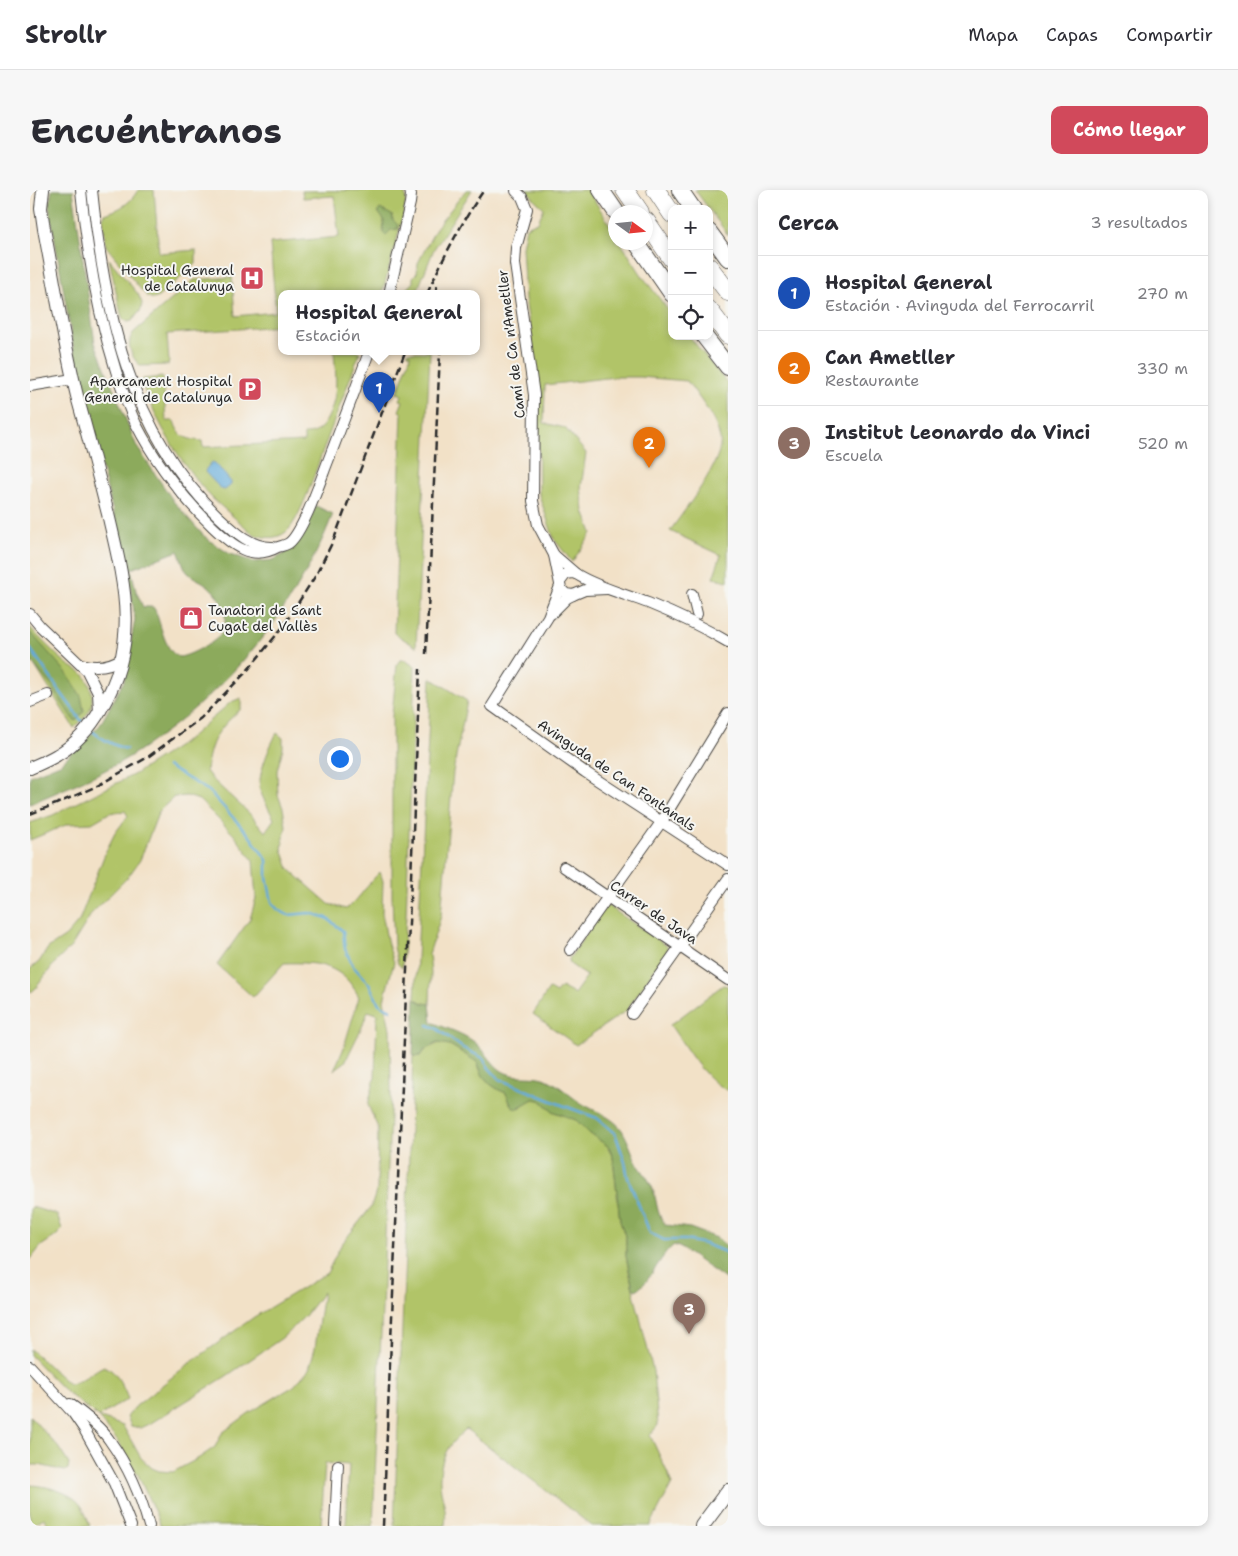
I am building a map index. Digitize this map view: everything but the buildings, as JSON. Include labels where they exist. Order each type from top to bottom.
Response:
[{"type":"highway","points":[[601,190],[611,205]]},
{"type":"highway","points":[[625,190],[635,205]]},
{"type":"highway","points":[[656,190],[668,208]]},
{"type":"highway","points":[[680,190],[690,205]]},
{"type":"highway","points":[[653,230],[668,253]]},
{"type":"highway","points":[[713,237],[728,258]]},
{"type":"highway","points":[[642,250],[668,288]]},
{"type":"highway","points":[[713,272],[728,292]]},
{"type":"highway","points":[[713,315],[728,335]]},
{"type":"highway","points":[[707,340],[728,367]]},
{"type":"main road","points":[[702,1526],[728,1491]]},
{"type":"street","points":[[30,768],[58,755],[80,737],[97,717],[109,695],[122,658],[126,634],[124,586],[105,500],[73,379],[43,222],[41,208],[43,190]]},
{"type":"street","points":[[80,190],[94,293],[111,354],[136,424],[173,484],[198,512],[240,549],[249,552],[270,552],[289,542],[295,535],[306,516],[368,355]]},
{"type":"street","points":[[92,190],[97,237],[106,290],[122,350],[137,396],[147,419],[182,476],[206,504],[247,540],[270,548],[279,547]]},
{"type":"street","points":[[390,290],[410,204],[410,190]]},
{"type":"street","name":"Camí de Ca n'Ametller","points":[[516,191],[526,204],[527,209],[518,241],[515,264],[534,394],[533,501],[538,525],[554,555],[560,584]]},
{"type":"street","points":[[30,386],[73,379]]},
{"type":"street","name":"Camí de Ca n'Ametller","points":[[554,555],[577,575],[658,608],[728,642]]},
{"type":"street","points":[[573,573],[577,575],[582,586],[548,617],[560,584],[566,574],[573,573]]},
{"type":"street","points":[[560,584],[563,592],[576,593]]},
{"type":"street","name":"Camí de Ca n'Ametller","points":[[576,593],[608,589]]},
{"type":"street","points":[[692,594],[697,614]]},
{"type":"street","points":[[30,614],[88,671],[98,694],[100,705],[97,717]]},
{"type":"street","name":"Avinguda de Can Fontanals","points":[[548,617],[492,706],[593,777],[728,865]]},
{"type":"street","points":[[80,664],[90,667],[107,666],[122,658]]},
{"type":"street","points":[[30,702],[48,695]]},
{"type":"street","points":[[570,950],[662,821],[728,713]]},
{"type":"street","name":"Carrer de Java","points":[[564,867],[728,980]]},
{"type":"street","points":[[632,1014],[728,879]]},
{"type":"street","points":[[30,1366],[73,1413],[84,1429],[114,1483],[131,1526]]},
{"type":"street","points":[[49,1386],[87,1416],[110,1440],[130,1475],[144,1508],[149,1526]]},
{"type":"street","points":[[335,1526],[338,1466]]},
{"type":"green space","points":[[52,190],[73,190],[95,343],[137,447],[174,502],[203,535],[230,554],[254,562],[273,560],[284,554],[302,534],[316,506],[333,514],[317,551],[298,586],[276,620],[251,652],[224,681],[194,709],[129,757],[93,776],[30,804],[30,776],[60,764],[100,725],[124,681],[135,619],[128,570],[79,380],[49,206]],"holes":[[[178,551],[187,572],[213,591],[219,598],[225,614],[223,629],[218,637],[211,643],[180,657],[175,655],[167,644],[153,607],[143,607],[136,591],[131,569]]]},
{"type":"green space","points":[[138,190],[154,190],[159,253],[196,250],[196,264],[157,298],[153,299],[142,291],[106,246],[105,241],[103,218],[105,214],[124,205],[132,199]]},
{"type":"green space","points":[[404,190],[406,199],[404,213],[383,290],[278,290],[278,326],[167,334],[168,365],[140,366],[130,351],[133,333],[194,280],[232,277],[235,316],[276,312],[270,243],[339,237],[334,196],[303,198],[302,191]]},
{"type":"green space","points":[[466,190],[472,190],[434,249],[418,290],[405,290],[413,282],[413,277],[417,273],[418,263],[436,228]]},
{"type":"green space","points":[[527,190],[588,190],[608,222],[608,250],[626,250],[668,310],[668,340],[692,340],[728,384],[728,581],[713,578],[721,555],[670,531],[702,486],[720,448],[720,438],[715,423],[687,381],[615,377],[545,385],[544,423],[565,428],[586,453],[581,488],[584,511],[592,533],[572,562],[554,539],[539,495],[538,392],[525,299],[522,247],[526,227],[538,222],[544,208]]},
{"type":"green space","points":[[695,190],[728,190],[728,235],[713,215],[713,205],[706,205]]},
{"type":"green space","points":[[380,209],[392,215],[393,220],[398,225],[398,229],[391,230],[386,235],[383,233],[384,220],[378,212]]},
{"type":"green space","points":[[109,259],[138,294],[142,303],[141,310],[132,321],[128,322],[123,319],[121,314]]},
{"type":"green space","points":[[334,355],[359,355],[301,508],[291,527],[286,532],[282,535],[270,537],[253,534],[203,488],[170,441],[156,416],[143,385],[143,379],[163,377],[166,421],[174,421],[178,431],[184,437],[202,441],[203,447],[304,442],[304,434],[314,433],[319,430],[330,412],[336,387]]},
{"type":"green space","points":[[411,355],[430,355],[416,647],[394,633],[402,413],[399,411],[403,401],[400,400],[402,395],[397,393]]},
{"type":"green space","points":[[30,627],[61,659],[83,674],[89,683],[92,694],[90,710],[74,728],[33,663],[30,664]]},
{"type":"green space","points":[[30,632],[66,672],[81,696],[84,711],[76,721],[72,718],[50,684],[30,660]]},
{"type":"green space","points":[[400,660],[405,660],[415,667],[406,916],[402,968],[398,964],[394,947],[392,896],[392,715],[397,664]]},
{"type":"green space","points":[[431,678],[467,701],[453,772],[441,916],[429,954],[431,973],[430,1004],[415,999]]},
{"type":"green space","points":[[241,698],[241,709],[220,730],[210,751],[206,771],[212,779],[251,815],[265,832],[274,819],[260,790],[260,777],[277,733],[283,738],[283,748],[277,771],[278,795],[283,808],[286,826],[282,849],[289,869],[329,904],[346,909],[380,872],[383,881],[382,913],[388,945],[394,962],[384,1000],[390,1029],[391,1093],[373,1526],[346,1526],[349,1465],[325,1463],[321,1526],[161,1526],[138,1475],[116,1439],[98,1417],[123,1426],[141,1458],[152,1468],[159,1471],[173,1472],[215,1447],[222,1433],[249,1413],[294,1386],[309,1369],[315,1348],[323,1292],[305,1316],[282,1338],[225,1377],[140,1428],[131,1426],[127,1417],[136,1406],[186,1366],[254,1317],[327,1273],[341,1245],[371,1207],[377,1189],[378,1128],[368,1105],[375,1077],[377,1014],[368,1011],[345,1062],[334,1070],[343,1050],[359,997],[345,978],[337,971],[328,967],[308,963],[284,963],[253,997],[217,965],[250,919],[256,898],[253,860],[234,835],[199,800],[187,796],[174,797],[159,811],[140,860],[128,877],[92,913],[71,947],[30,993],[30,969],[39,962],[48,948],[66,936],[79,921],[106,851],[115,833],[128,816],[125,811],[109,813],[92,823],[68,824],[30,840],[30,823],[53,815],[135,774],[186,741],[231,702]]},
{"type":"green space","points":[[608,906],[667,946],[668,949],[627,1010],[576,1045],[533,1014],[549,989],[556,993],[561,987],[574,994],[587,976],[570,964],[569,959],[605,907]]},
{"type":"green space","points":[[723,985],[728,986],[728,1091],[710,1078],[689,1053],[670,1025]]},
{"type":"green space","points":[[415,999],[430,1004],[432,1022],[463,1035],[474,1042],[502,1071],[512,1075],[538,1077],[548,1080],[581,1103],[608,1117],[618,1125],[636,1161],[650,1183],[658,1211],[666,1225],[690,1228],[717,1238],[728,1247],[728,1281],[674,1245],[645,1283],[635,1290],[626,1256],[626,1239],[620,1221],[613,1157],[609,1147],[589,1133],[576,1120],[552,1111],[540,1100],[533,1099],[516,1109],[511,1105],[506,1093],[490,1084],[483,1076],[477,1062],[450,1045],[437,1043],[424,1050],[420,1056],[413,1056]]},
{"type":"green space","points":[[441,1042],[450,1045],[475,1060],[481,1072],[496,1088],[506,1093],[511,1105],[520,1108],[526,1102],[533,1099],[540,1100],[552,1111],[576,1120],[589,1133],[607,1145],[613,1157],[620,1221],[626,1239],[626,1256],[653,1371],[658,1425],[650,1435],[672,1484],[650,1526],[592,1526],[466,1429],[448,1448],[441,1466],[440,1485],[446,1521],[445,1526],[394,1526],[413,1056],[420,1056],[424,1050]]},
{"type":"green space","points":[[32,1207],[57,1215],[62,1229],[56,1236],[41,1246],[30,1260],[30,1209]]},
{"type":"green space","points":[[30,1349],[69,1384],[77,1382],[104,1366],[113,1372],[128,1399],[98,1417],[65,1391],[30,1355]]},
{"type":"green space","points":[[30,1416],[58,1447],[69,1464],[68,1469],[65,1471],[39,1465],[30,1465]]},
{"type":"green space","points":[[30,1485],[50,1488],[76,1500],[82,1506],[90,1526],[49,1526],[44,1518],[30,1526]]},
{"type":"water","points":[[212,462],[231,482],[231,485],[225,490],[221,489],[205,472]]},
{"type":"waterway","points":[[30,648],[80,719],[87,725]]},
{"type":"waterway","points":[[92,731],[108,742],[126,749]]},
{"type":"waterway","points":[[167,766],[209,791],[249,835],[267,860],[267,878],[272,902],[278,910],[288,915],[310,913],[327,918],[343,931],[345,949],[353,966],[369,984],[379,1004],[391,1010]]},
{"type":"waterway","points":[[428,1025],[436,1028],[463,1048],[483,1058],[499,1079],[597,1118],[615,1133],[625,1162],[628,1178],[650,1233],[664,1240],[685,1240],[705,1244],[725,1252],[728,1256]]},
{"type":"railway","points":[[429,290],[453,241],[484,190]]},
{"type":"railway","points":[[436,290],[437,286]]},
{"type":"railway","points":[[30,814],[97,786],[148,757],[201,718],[247,671],[282,628],[316,575],[334,539],[404,355]]},
{"type":"railway","points":[[426,654],[440,355]]},
{"type":"railway","points":[[383,1526],[420,669]]},
{"type":"place","name":"Hospital General de Catalunya","points":[[252,278]]},
{"type":"place","name":"Aparcament Hospital General de Catalunya","points":[[250,389]]},
{"type":"place","name":"Hospital General","points":[[379,413]]},
{"type":"place","name":"Can Ametller","points":[[649,468]]},
{"type":"place","name":"Tanatori de Sant Cugat del Vallès","points":[[191,618]]},
{"type":"place","name":"Institut Leonardo da Vinci","points":[[689,1334]]}]
